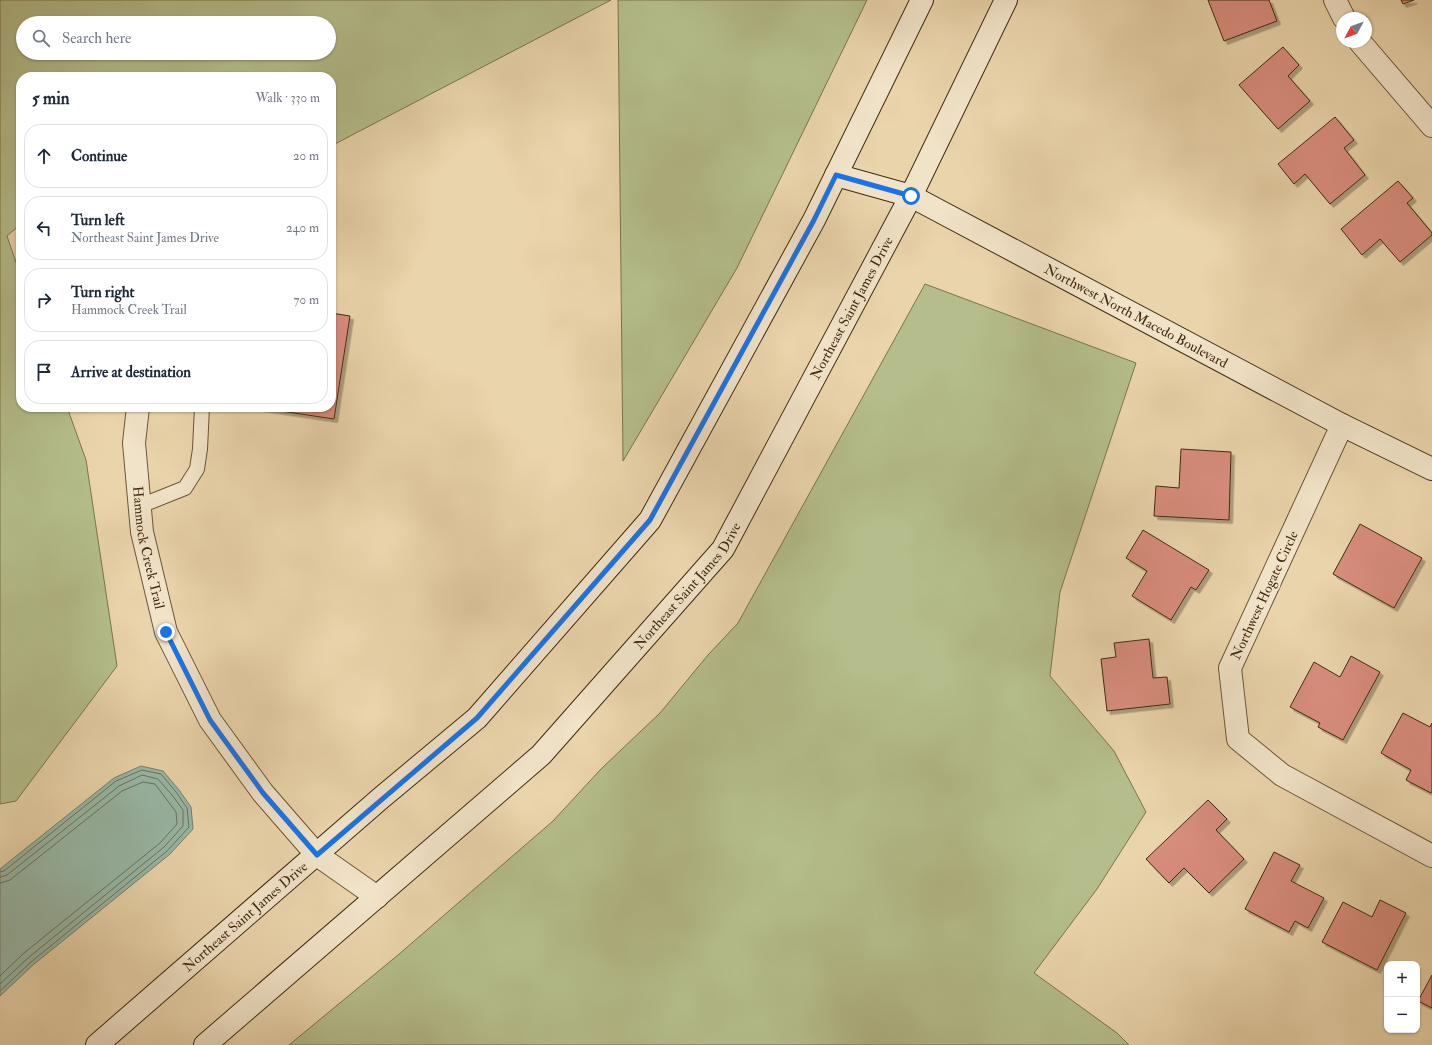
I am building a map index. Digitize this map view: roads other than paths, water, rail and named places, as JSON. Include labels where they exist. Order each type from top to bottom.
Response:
[{"type":"main road","name":"Northeast Saint James Drive","points":[[97,1045],[477,718],[650,520],[814,220],[922,0]]},
{"type":"main road","name":"Northeast Saint James Drive","points":[[205,1045],[541,755],[722,549],[911,196],[1006,0]]},
{"type":"main road","points":[[1335,0],[1341,12]]},
{"type":"main road","points":[[1365,48],[1432,126]]},
{"type":"main road","name":"Northwest North Macedo Boulevard","points":[[836,175],[911,196],[1342,425],[1432,469]]},
{"type":"main road","name":"Hammock Creek Trail","points":[[137,412],[134,443],[142,532],[166,632],[210,720],[263,793],[317,855],[377,897]]},
{"type":"main road","name":"Northwest Hogate Circle","points":[[1342,425],[1230,668],[1238,739],[1282,775],[1432,856]]},
{"type":"lane","points":[[140,506],[184,488],[197,469],[200,449],[202,412]]},
{"type":"water","points":[[141,766],[163,771],[179,790],[191,807],[193,829],[170,854],[33,965],[0,996],[0,869],[114,778]]}]
